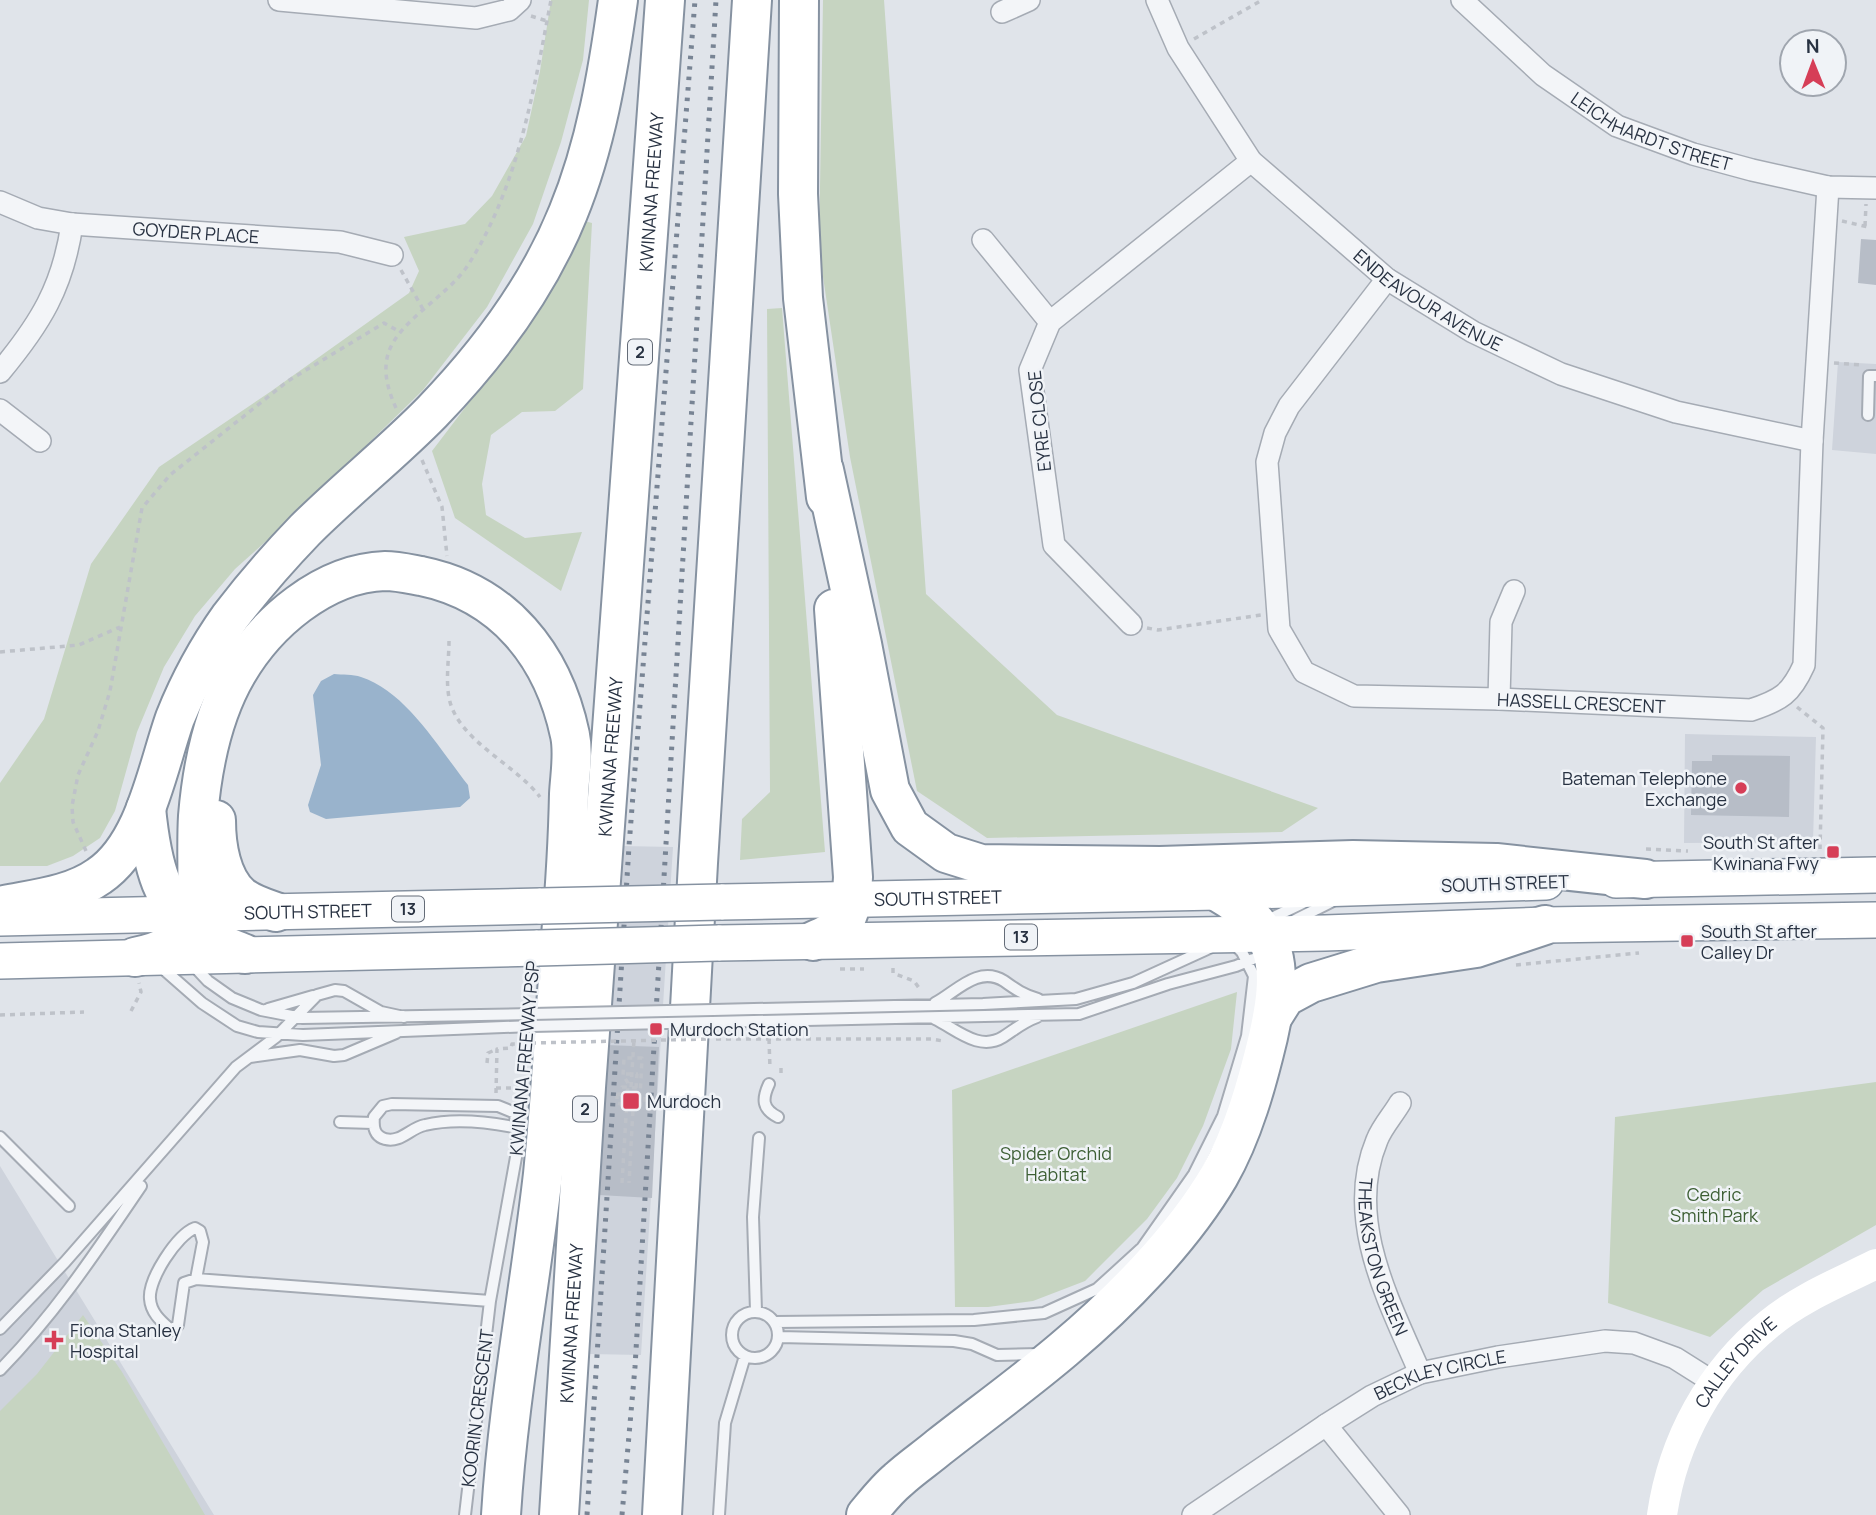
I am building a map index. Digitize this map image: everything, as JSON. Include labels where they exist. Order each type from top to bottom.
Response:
[{"type":"highway","points":[[0,906],[62,893],[103,874],[130,846],[188,687],[233,614],[306,530],[423,421],[497,335],[548,255],[568,213],[585,163],[609,68],[618,0]]},
{"type":"highway","name":"KWINANA FREEWAY","points":[[559,1515],[586,1087],[665,0]]},
{"type":"highway","points":[[662,1515],[700,835],[752,0]]},
{"type":"highway","points":[[799,0],[798,194],[802,285],[824,470],[853,877],[852,899],[843,925],[813,941]]},
{"type":"highway","points":[[824,470],[890,790],[910,827],[946,853],[981,864],[1160,866],[1353,860],[1496,863],[1645,879]]},
{"type":"highway","points":[[167,932],[198,816],[204,773],[225,696],[265,633],[285,614],[328,586],[361,574],[386,571],[410,574],[455,586],[495,608],[530,642],[544,662],[564,712],[571,741],[567,865],[543,1174],[513,1395],[501,1515]]},
{"type":"highway","points":[[250,654],[232,712],[221,767],[216,824],[226,879],[241,896],[276,912]]},
{"type":"highway","points":[[146,806],[167,932]]},
{"type":"highway","name":"SOUTH STREET","points":[[0,961],[276,912],[1876,875]]},
{"type":"highway","points":[[1772,877],[1762,888],[1761,901],[1777,921]]},
{"type":"highway","points":[[866,1515],[897,1480],[1065,1348],[1160,1258],[1219,1175],[1243,1121],[1261,1068],[1273,1016],[1276,973],[1253,944],[1242,906],[1218,892]]},
{"type":"highway","name":"SOUTH STREET","points":[[0,918],[167,932]]},
{"type":"highway","name":"13","points":[[245,954],[813,941],[1253,944],[1325,933],[1545,925],[1876,920]]},
{"type":"highway","points":[[1273,1016],[1285,997],[1321,979],[1376,963],[1476,948],[1545,925]]},
{"type":"highway","points":[[167,932],[208,938],[245,954]]},
{"type":"main road","name":"CALLEY DRIVE","points":[[1662,1515],[1666,1489],[1677,1453],[1713,1381],[1769,1324],[1815,1294],[1876,1264]]},
{"type":"street","points":[[279,0],[475,18],[509,10],[520,0]]},
{"type":"street","points":[[1002,12],[1029,0]]},
{"type":"street","name":"ENDEAVOUR AVENUE","points":[[1157,0],[1178,48],[1251,161],[1387,279],[1473,332],[1561,374],[1676,412],[1812,442]]},
{"type":"street","name":"LEICHHARDT STREET","points":[[1462,0],[1543,75],[1617,126],[1693,154],[1828,187],[1876,188]]},
{"type":"street","name":"EYRE CLOSE","points":[[1131,624],[1054,545],[1030,370],[1050,322],[1251,161]]},
{"type":"street","points":[[1784,696],[1797,681],[1804,664],[1812,442],[1828,187]]},
{"type":"street","name":"GOYDER PLACE","points":[[0,202],[38,218],[72,224],[340,242],[395,261]]},
{"type":"street","points":[[0,372],[28,337],[49,304],[67,258],[72,224]]},
{"type":"street","points":[[983,240],[1050,322]]},
{"type":"street","name":"HASSELL CRESCENT","points":[[1387,279],[1289,406],[1275,433],[1267,462],[1279,629],[1304,671],[1354,696],[1499,699],[1751,710],[1784,696]]},
{"type":"street","points":[[0,410],[40,440]]},
{"type":"street","points":[[1499,699],[1501,622],[1514,591]]},
{"type":"street","name":"THEAKSTON GREEN","points":[[1400,1103],[1377,1139],[1368,1169],[1364,1208],[1382,1284],[1420,1373]]},
{"type":"street","name":"BECKLEY CIRCLE","points":[[1193,1515],[1326,1424],[1372,1396],[1420,1373],[1498,1357],[1605,1341],[1634,1343],[1675,1358],[1713,1381]]},
{"type":"street","points":[[1326,1424],[1399,1515]]},
{"type":"lane","points":[[1868,415],[1870,376],[1876,376]]},
{"type":"lane","points":[[167,932],[208,981],[232,998],[261,1010],[301,1014],[368,1018],[712,1022],[1079,1014],[1253,944],[1310,911],[1376,886]]},
{"type":"lane","points":[[278,1036],[713,1010],[1076,999],[1253,944],[1303,903],[1339,892],[1376,886]]},
{"type":"lane","points":[[167,932],[168,971],[191,995],[237,1026],[278,1036],[321,1053]]},
{"type":"lane","points":[[775,1322],[974,1320],[1044,1313],[1097,1289],[1142,1248],[1200,1162],[1223,1115],[1243,1050],[1251,1012],[1253,944]]},
{"type":"lane","points":[[931,1005],[968,981],[986,976],[1004,981],[1027,996],[1044,1001]]},
{"type":"lane","points":[[961,987],[953,1004],[954,1017],[967,1037]]},
{"type":"lane","points":[[1010,1031],[1018,1015],[1018,1002],[1011,988]]},
{"type":"lane","points":[[261,1010],[335,990],[353,995],[368,1018],[367,1031],[360,1045],[352,1051]]},
{"type":"lane","points":[[0,1329],[65,1262],[163,1152],[198,1108],[247,1057],[278,1036],[317,995]]},
{"type":"lane","points":[[360,1002],[381,1012],[404,1017]]},
{"type":"lane","points":[[301,1014],[303,1035],[321,1053]]},
{"type":"lane","points":[[930,1017],[976,1041],[995,1041],[1028,1020],[1046,1014]]},
{"type":"lane","points":[[247,1057],[300,1050],[344,1055],[405,1030]]},
{"type":"lane","points":[[769,1084],[763,1100],[765,1107],[778,1117]]},
{"type":"lane","points":[[387,1104],[495,1106],[509,1109],[515,1114],[518,1128],[479,1123],[429,1124],[389,1140],[377,1135],[373,1123],[376,1112],[387,1104]]},
{"type":"lane","points":[[340,1122],[373,1123]]},
{"type":"lane","name":"KOORIN CRESCENT","points":[[465,1515],[490,1301],[518,1146],[518,1128]]},
{"type":"lane","points":[[0,1137],[69,1206]]},
{"type":"lane","points":[[756,1311],[753,1217],[759,1138]]},
{"type":"lane","points":[[0,1370],[28,1342],[76,1283],[163,1152]]},
{"type":"lane","points":[[196,1279],[203,1242],[200,1231],[195,1228],[186,1231],[173,1247],[150,1286],[150,1301],[155,1315],[171,1330],[178,1325],[184,1283],[196,1279],[490,1301]]},
{"type":"lane","points":[[756,1311],[764,1312],[775,1322],[779,1337],[772,1351],[760,1358],[745,1356],[734,1345],[733,1329],[741,1316],[756,1311]]},
{"type":"lane","points":[[837,1322],[842,1332],[854,1339]]},
{"type":"lane","points":[[779,1337],[954,1341],[972,1344],[997,1354],[1031,1355],[1065,1348]]},
{"type":"lane","points":[[719,1515],[725,1423],[745,1356]]},
{"type":"path","points":[[397,410],[389,392],[386,371],[389,350],[400,332],[468,267],[507,188],[534,85],[551,0]]},
{"type":"path","points":[[1178,48],[1262,0]]},
{"type":"path","points":[[395,261],[424,311]]},
{"type":"path","points":[[103,874],[91,861],[78,836],[73,822],[72,806],[78,775],[107,704],[142,508],[170,475],[288,381],[384,323],[400,332]]},
{"type":"path","points":[[1818,361],[1863,366]]},
{"type":"path","points":[[419,454],[442,507],[447,556]]},
{"type":"path","points":[[1131,624],[1158,630],[1277,613]]},
{"type":"path","points":[[0,652],[79,645],[120,627]]},
{"type":"path","points":[[449,641],[449,693],[457,717],[466,730],[529,783],[545,803]]},
{"type":"path","points":[[1784,696],[1823,728],[1820,849]]},
{"type":"path","points":[[893,968],[893,973],[914,981],[919,988]]},
{"type":"path","points":[[0,1015],[84,1012]]},
{"type":"path","name":"KWINANA FREEWAY PSP","points":[[540,1047],[541,1034]]},
{"type":"path","points":[[769,1038],[770,1069]]},
{"type":"path","points":[[487,1063],[488,1054],[496,1049],[511,1048],[512,1044],[710,1039]]},
{"type":"path","points":[[627,1091],[634,1040]]},
{"type":"path","points":[[495,1106],[496,1049]]},
{"type":"path","points":[[627,1091],[628,1083],[623,1075],[624,1058],[642,1058],[638,1092]]},
{"type":"path","points":[[626,1074],[638,1074],[638,1092],[640,1100],[634,1109],[630,1183],[621,1183],[627,1109],[626,1074]]},
{"type":"path","points":[[638,1092],[627,1091],[617,1094],[617,1103],[621,1104],[621,1095],[622,1087],[627,1091],[638,1092]]},
{"type":"path","points":[[496,1088],[537,1088]]},
{"type":"shaded area","points":[[1838,362],[1876,364],[1876,454],[1832,450]]},
{"type":"shaded area","points":[[1685,734],[1816,737],[1813,842],[1684,843]]},
{"type":"shaded area","points":[[622,846],[673,847],[641,1355],[590,1354],[606,1045]]},
{"type":"shaded area","name":"Fiona Stanley Hospital","points":[[0,1166],[214,1515],[0,1515]]},
{"type":"green space","points":[[551,0],[589,0],[583,60],[561,142],[533,224],[487,307],[423,390],[292,518],[235,569],[195,616],[164,667],[137,732],[115,811],[100,838],[73,856],[47,866],[0,866],[0,783],[44,719],[91,564],[159,467],[409,293],[419,271],[404,237],[465,224],[492,196],[526,136]]},
{"type":"green space","points":[[823,0],[884,0],[926,594],[1057,715],[1318,808],[1282,832],[987,838],[917,791],[850,457],[819,250]]},
{"type":"green space","points":[[577,219],[592,223],[583,389],[555,411],[522,412],[491,435],[482,484],[486,515],[525,538],[582,532],[561,591],[455,518],[432,451],[512,346]]},
{"type":"green space","points":[[782,308],[825,852],[740,860],[742,819],[770,792],[767,309]]},
{"type":"green space","name":"Spider Orchid Habitat","points":[[1237,992],[1231,1049],[1203,1126],[1177,1178],[1147,1219],[1085,1281],[1033,1301],[988,1307],[955,1307],[952,1090]]},
{"type":"green space","name":"Cedric Smith Park","points":[[1876,1082],[1876,1225],[1763,1290],[1710,1337],[1608,1303],[1615,1117]]},
{"type":"green space","name":"Fiona Stanley Hospital","points":[[83,1315],[122,1372],[205,1515],[0,1515],[0,1411],[37,1374]]},
{"type":"water","points":[[334,674],[361,677],[393,695],[434,739],[468,785],[470,798],[460,807],[326,819],[310,812],[308,805],[321,765],[313,695],[321,681]]},
{"type":"building","points":[[1861,239],[1876,240],[1876,285],[1858,283]]},
{"type":"building","name":"Bateman Telephone Exchange","points":[[1712,755],[1790,756],[1789,817],[1691,815],[1692,761],[1712,761]]},
{"type":"building","points":[[606,1045],[659,1047],[652,1198],[599,1195]]},
{"type":"railway","points":[[587,1515],[629,846],[695,0]]},
{"type":"railway","points":[[622,1515],[635,1367],[716,0]]},
{"type":"place","name":"Bateman Telephone Exchange","points":[[1741,788]]},
{"type":"place","name":"South St after Kwinana Fwy","points":[[1833,852]]},
{"type":"place","name":"South St after Calley Dr","points":[[1687,941]]},
{"type":"place","name":"Murdoch Station","points":[[656,1029]]},
{"type":"place","name":"Murdoch","points":[[631,1101]]},
{"type":"place","name":"Fiona Stanley Hospital","points":[[54,1340]]}]
